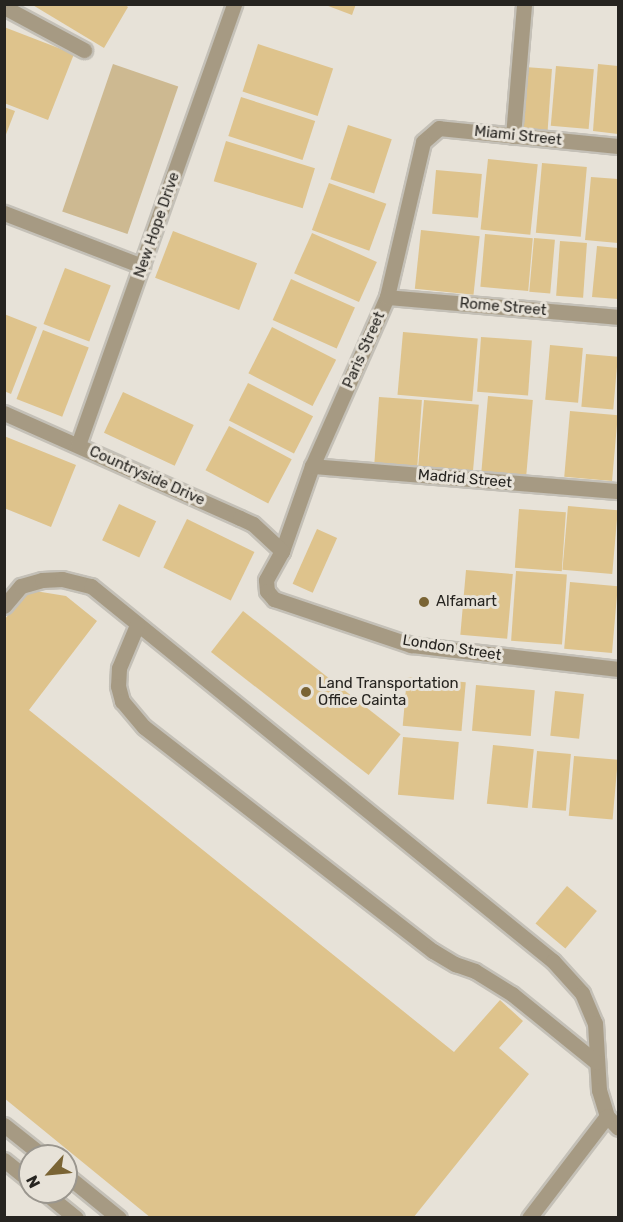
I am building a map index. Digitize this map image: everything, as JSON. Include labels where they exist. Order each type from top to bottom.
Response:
[{"type":"street","name":"New Hope Drive","points":[[78,445],[234,4]]},
{"type":"street","points":[[513,136],[524,4]]},
{"type":"street","points":[[4,7],[84,50]]},
{"type":"street","name":"Miami Street","points":[[423,142],[439,128],[618,146]]},
{"type":"street","name":"Paris Street","points":[[282,551],[312,466],[387,297],[423,142]]},
{"type":"street","points":[[4,213],[142,266]]},
{"type":"street","name":"Rome Street","points":[[387,297],[618,317]]},
{"type":"street","name":"Countryside Drive","points":[[4,413],[246,521],[270,538],[282,551]]},
{"type":"street","name":"Madrid Street","points":[[312,466],[618,491]]},
{"type":"street","name":"London Street","points":[[282,551],[266,580],[267,591],[274,599],[411,645],[618,669]]},
{"type":"street","points":[[4,606],[21,586],[42,580],[62,579],[91,586],[553,961],[582,993],[595,1023],[599,1090],[607,1116],[618,1128]]},
{"type":"street","points":[[137,624],[119,668],[118,686],[122,701],[144,727],[433,951],[455,964],[475,971],[512,994],[596,1062]]},
{"type":"street","points":[[529,1218],[607,1116]]},
{"type":"street","points":[[4,1125],[28,1144]]},
{"type":"street","points":[[4,1160],[18,1171]]},
{"type":"street","points":[[78,1185],[119,1218]]},
{"type":"street","points":[[59,1204],[76,1218]]},
{"type":"shaded area","points":[[113,64],[178,86],[127,234],[62,212]]},
{"type":"building","points":[[31,4],[124,4],[128,7],[104,48]]},
{"type":"building","points":[[323,4],[356,4],[352,15]]},
{"type":"building","points":[[4,27],[74,54],[48,120],[4,103]]},
{"type":"building","points":[[258,44],[333,68],[318,116],[243,92]]},
{"type":"building","points":[[598,64],[618,66],[618,134],[593,131]]},
{"type":"building","points":[[556,66],[594,69],[589,129],[551,126]]},
{"type":"building","points":[[525,67],[552,69],[548,132],[521,130]]},
{"type":"building","points":[[241,97],[315,121],[303,160],[228,136]]},
{"type":"building","points":[[4,107],[15,111],[5,137],[4,137]]},
{"type":"building","points":[[348,125],[392,139],[374,193],[330,179]]},
{"type":"building","points":[[226,141],[315,168],[303,208],[214,181]]},
{"type":"building","points":[[488,159],[538,164],[530,235],[481,230]]},
{"type":"building","points":[[542,163],[587,167],[581,237],[536,233]]},
{"type":"building","points":[[436,170],[482,174],[478,218],[432,214]]},
{"type":"building","points":[[591,177],[618,179],[618,243],[585,240]]},
{"type":"building","points":[[329,183],[386,204],[369,251],[312,230]]},
{"type":"building","points":[[421,230],[480,236],[474,295],[415,289]]},
{"type":"building","points":[[173,231],[257,263],[239,310],[155,278]]},
{"type":"building","points":[[312,233],[377,262],[359,302],[294,273]]},
{"type":"building","points":[[485,234],[533,238],[528,291],[480,287]]},
{"type":"building","points":[[534,238],[555,240],[550,294],[529,292]]},
{"type":"building","points":[[560,241],[587,243],[583,298],[556,296]]},
{"type":"building","points":[[597,246],[618,248],[618,299],[592,297]]},
{"type":"building","points":[[65,268],[111,286],[89,342],[43,324]]},
{"type":"building","points":[[291,279],[355,307],[337,349],[273,320]]},
{"type":"building","points":[[4,314],[37,327],[11,394],[4,391]]},
{"type":"building","points":[[272,327],[336,360],[313,406],[248,373]]},
{"type":"building","points":[[43,330],[89,348],[62,417],[16,399]]},
{"type":"building","points":[[403,332],[478,339],[472,401],[398,395]]},
{"type":"building","points":[[481,337],[532,341],[528,395],[477,392]]},
{"type":"building","points":[[550,345],[583,348],[578,403],[545,400]]},
{"type":"building","points":[[586,354],[618,357],[613,410],[581,407]]},
{"type":"building","points":[[248,383],[313,416],[294,454],[229,420]]},
{"type":"building","points":[[123,392],[194,425],[175,466],[104,433]]},
{"type":"building","points":[[488,396],[533,400],[526,476],[481,472]]},
{"type":"building","points":[[379,397],[422,400],[417,468],[374,465]]},
{"type":"building","points":[[424,400],[479,405],[473,474],[418,469]]},
{"type":"building","points":[[570,411],[618,415],[612,481],[564,477]]},
{"type":"building","points":[[229,426],[292,459],[268,503],[206,470]]},
{"type":"building","points":[[4,436],[76,465],[51,527],[4,508]]},
{"type":"building","points":[[119,504],[156,521],[139,558],[102,540]]},
{"type":"building","points":[[568,506],[618,510],[612,574],[562,570]]},
{"type":"building","points":[[519,509],[566,512],[562,571],[515,568]]},
{"type":"building","points":[[187,519],[254,552],[231,600],[163,568]]},
{"type":"building","points":[[317,529],[337,538],[313,593],[293,584]]},
{"type":"building","points":[[466,570],[513,574],[507,639],[460,635]]},
{"type":"building","points":[[516,571],[567,575],[562,644],[511,641]]},
{"type":"building","points":[[570,582],[618,586],[612,653],[564,649]]},
{"type":"building","points":[[29,590],[66,596],[97,621],[29,710],[454,1052],[500,1000],[523,1021],[499,1048],[529,1074],[413,1218],[151,1218],[78,1158],[78,1144],[60,1144],[4,1098],[4,620]]},
{"type":"building","name":"Land Transportation Office Cainta","points":[[243,611],[401,734],[369,775],[211,652]]},
{"type":"building","points":[[407,677],[466,682],[462,731],[403,726]]},
{"type":"building","points":[[476,685],[535,690],[531,736],[472,731]]},
{"type":"building","points":[[555,691],[584,694],[579,739],[550,736]]},
{"type":"building","points":[[403,737],[459,742],[454,800],[398,795]]},
{"type":"building","points":[[493,745],[534,749],[528,808],[487,804]]},
{"type":"building","points":[[537,751],[571,754],[566,811],[532,808]]},
{"type":"building","points":[[574,756],[618,760],[613,820],[569,816]]},
{"type":"building","points":[[567,886],[597,911],[565,949],[536,924]]},
{"type":"place","name":"Alfamart","points":[[424,602]]},
{"type":"place","name":"Land Transportation Office Cainta","points":[[306,692]]}]
